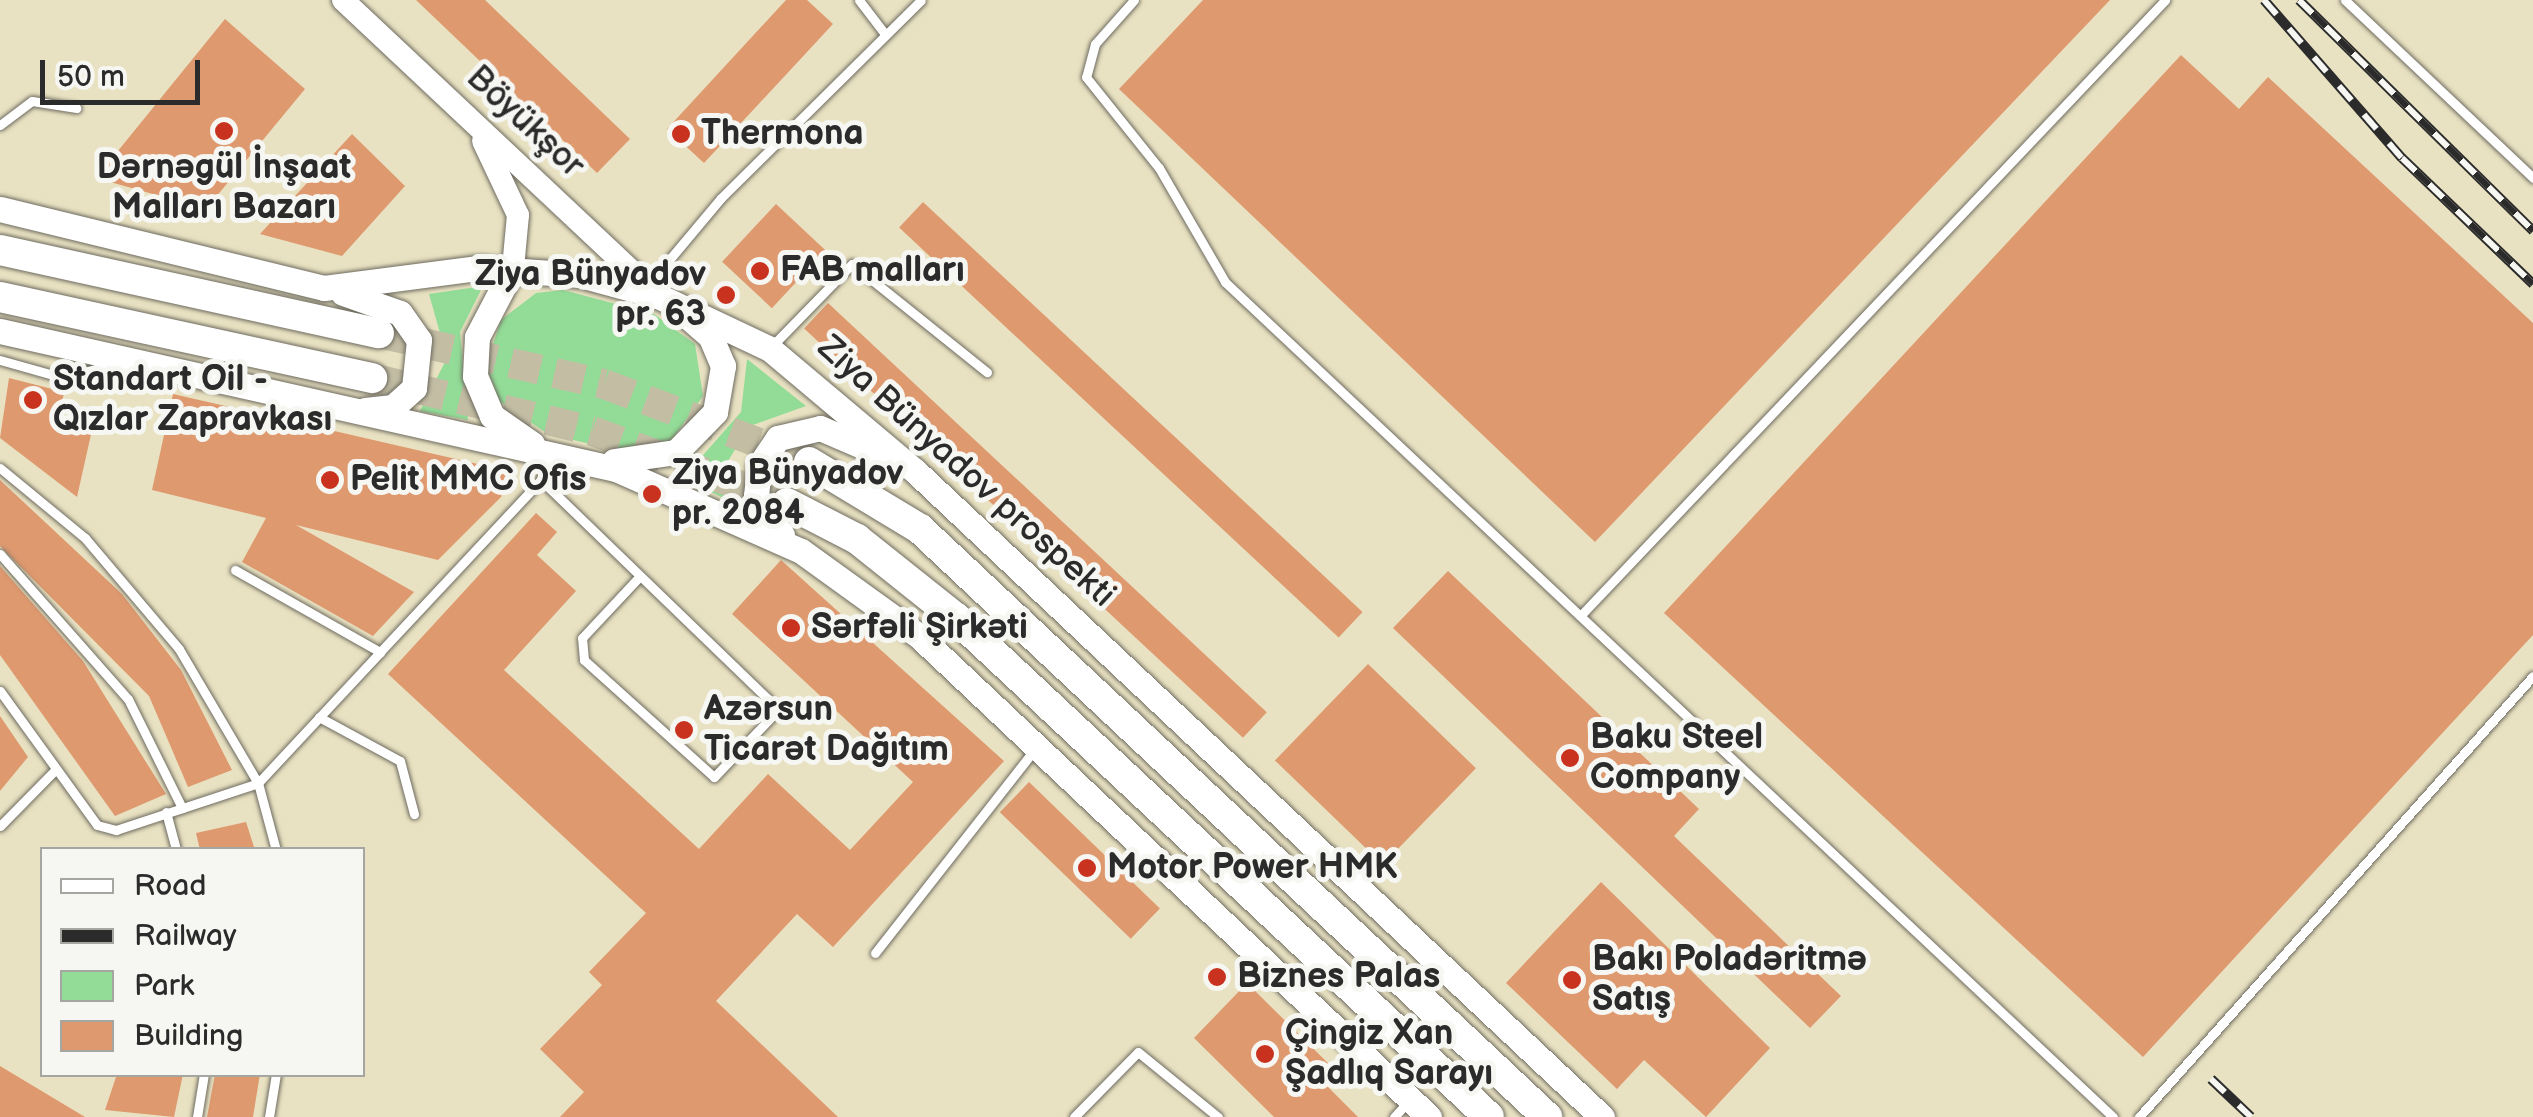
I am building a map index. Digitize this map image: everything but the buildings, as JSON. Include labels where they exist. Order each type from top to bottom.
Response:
[{"type":"main road","name":"Ziya Bünyadov prospekti","points":[[0,209],[324,288],[513,268],[658,296],[770,349],[914,471],[1602,1117]]},
{"type":"main road","points":[[0,250],[379,333]]},
{"type":"main road","points":[[513,268],[477,337],[476,376],[492,416],[549,453],[660,458],[714,412],[724,382],[719,353],[658,296]]},
{"type":"main road","points":[[324,288],[400,313],[422,358],[414,388],[393,407],[335,408]]},
{"type":"main road","points":[[0,297],[372,378]]},
{"type":"main road","points":[[0,331],[549,453],[645,479],[802,551]]},
{"type":"main road","points":[[914,471],[838,432],[778,438],[760,466],[756,496],[772,527],[919,636],[1411,1111]]},
{"type":"main road","name":"Ziya Bünyadov prospekti","points":[[809,462],[879,500],[977,580],[1547,1117]]},
{"type":"main road","points":[[787,503],[856,539],[926,592],[1488,1117]]},
{"type":"street","name":"Böyükşor","points":[[343,0],[658,296]]},
{"type":"street","points":[[461,109],[514,199],[521,233],[513,268]]},
{"type":"lane","points":[[859,0],[885,34]]},
{"type":"lane","points":[[658,296],[678,246],[922,0]]},
{"type":"lane","points":[[1134,0],[1095,44],[1086,78],[1159,168],[1224,282],[1582,614],[2113,1117]]},
{"type":"lane","points":[[1582,614],[2165,0]]},
{"type":"lane","points":[[2345,0],[2533,178]]},
{"type":"lane","points":[[0,125],[32,101],[76,108]]},
{"type":"lane","points":[[770,349],[852,264],[987,372]]},
{"type":"lane","points":[[0,360],[84,378],[122,360]]},
{"type":"lane","points":[[0,691],[53,772],[97,825],[116,830],[258,783],[541,480],[549,453]]},
{"type":"lane","points":[[0,468],[122,578],[179,649],[258,783],[275,847]]},
{"type":"lane","points":[[541,480],[640,576],[776,712],[714,777],[580,648],[640,576]]},
{"type":"lane","points":[[0,554],[128,700],[182,808]]},
{"type":"lane","points":[[235,570],[380,652]]},
{"type":"lane","points":[[2139,1117],[2533,676]]},
{"type":"lane","points":[[320,717],[400,761],[414,814]]},
{"type":"lane","points":[[875,953],[1036,747]]},
{"type":"lane","points":[[0,826],[53,772]]},
{"type":"lane","points":[[166,812],[175,847]]},
{"type":"lane","points":[[1074,1117],[1138,1052],[1218,1117]]},
{"type":"lane","points":[[197,1117],[204,1077]]},
{"type":"lane","points":[[270,1117],[276,1077]]},
{"type":"green space","points":[[483,286],[460,332],[468,420],[420,411],[447,358],[429,294]]},
{"type":"green space","points":[[563,290],[654,314],[695,344],[703,396],[671,441],[620,451],[548,434],[499,401],[486,366],[501,320],[536,293]]},
{"type":"green space","points":[[747,359],[806,406],[750,426],[726,464],[726,499],[682,479],[741,412]]},
{"type":"tunnel","points":[[379,333],[604,384],[809,462]]},
{"type":"tunnel","points":[[372,378],[592,431],[780,500]]},
{"type":"railway","points":[[2264,0],[2402,158],[2533,284]]},
{"type":"railway","points":[[2299,0],[2533,231]]},
{"type":"railway","points":[[2211,1079],[2251,1117]]},
{"type":"place","name":"Dərnəgül İnşaat Malları Bazarı","points":[[224,131]]},
{"type":"place","name":"Thermona","points":[[681,134]]},
{"type":"place","name":"FAB malları","points":[[760,271]]},
{"type":"place","name":"Ziya Bünyadov pr. 63","points":[[726,295]]},
{"type":"place","name":"Standart Oil - Qızlar Zapravkası","points":[[33,400]]},
{"type":"place","name":"Pelit MMC Ofis","points":[[330,480]]},
{"type":"place","name":"Ziya Bünyadov pr. 2084","points":[[652,494]]},
{"type":"place","name":"Sərfəli Şirkəti","points":[[791,628]]},
{"type":"place","name":"Azərsun Ticarət Dağıtım","points":[[684,730]]},
{"type":"place","name":"Baku Steel Company","points":[[1570,758]]},
{"type":"place","name":"Motor Power HMK","points":[[1087,868]]},
{"type":"place","name":"Biznes Palas","points":[[1217,977]]},
{"type":"place","name":"Bakı Poladəritmə Satış","points":[[1572,980]]},
{"type":"place","name":"Çingiz Xan Şadlıq Sarayı","points":[[1265,1054]]}]
